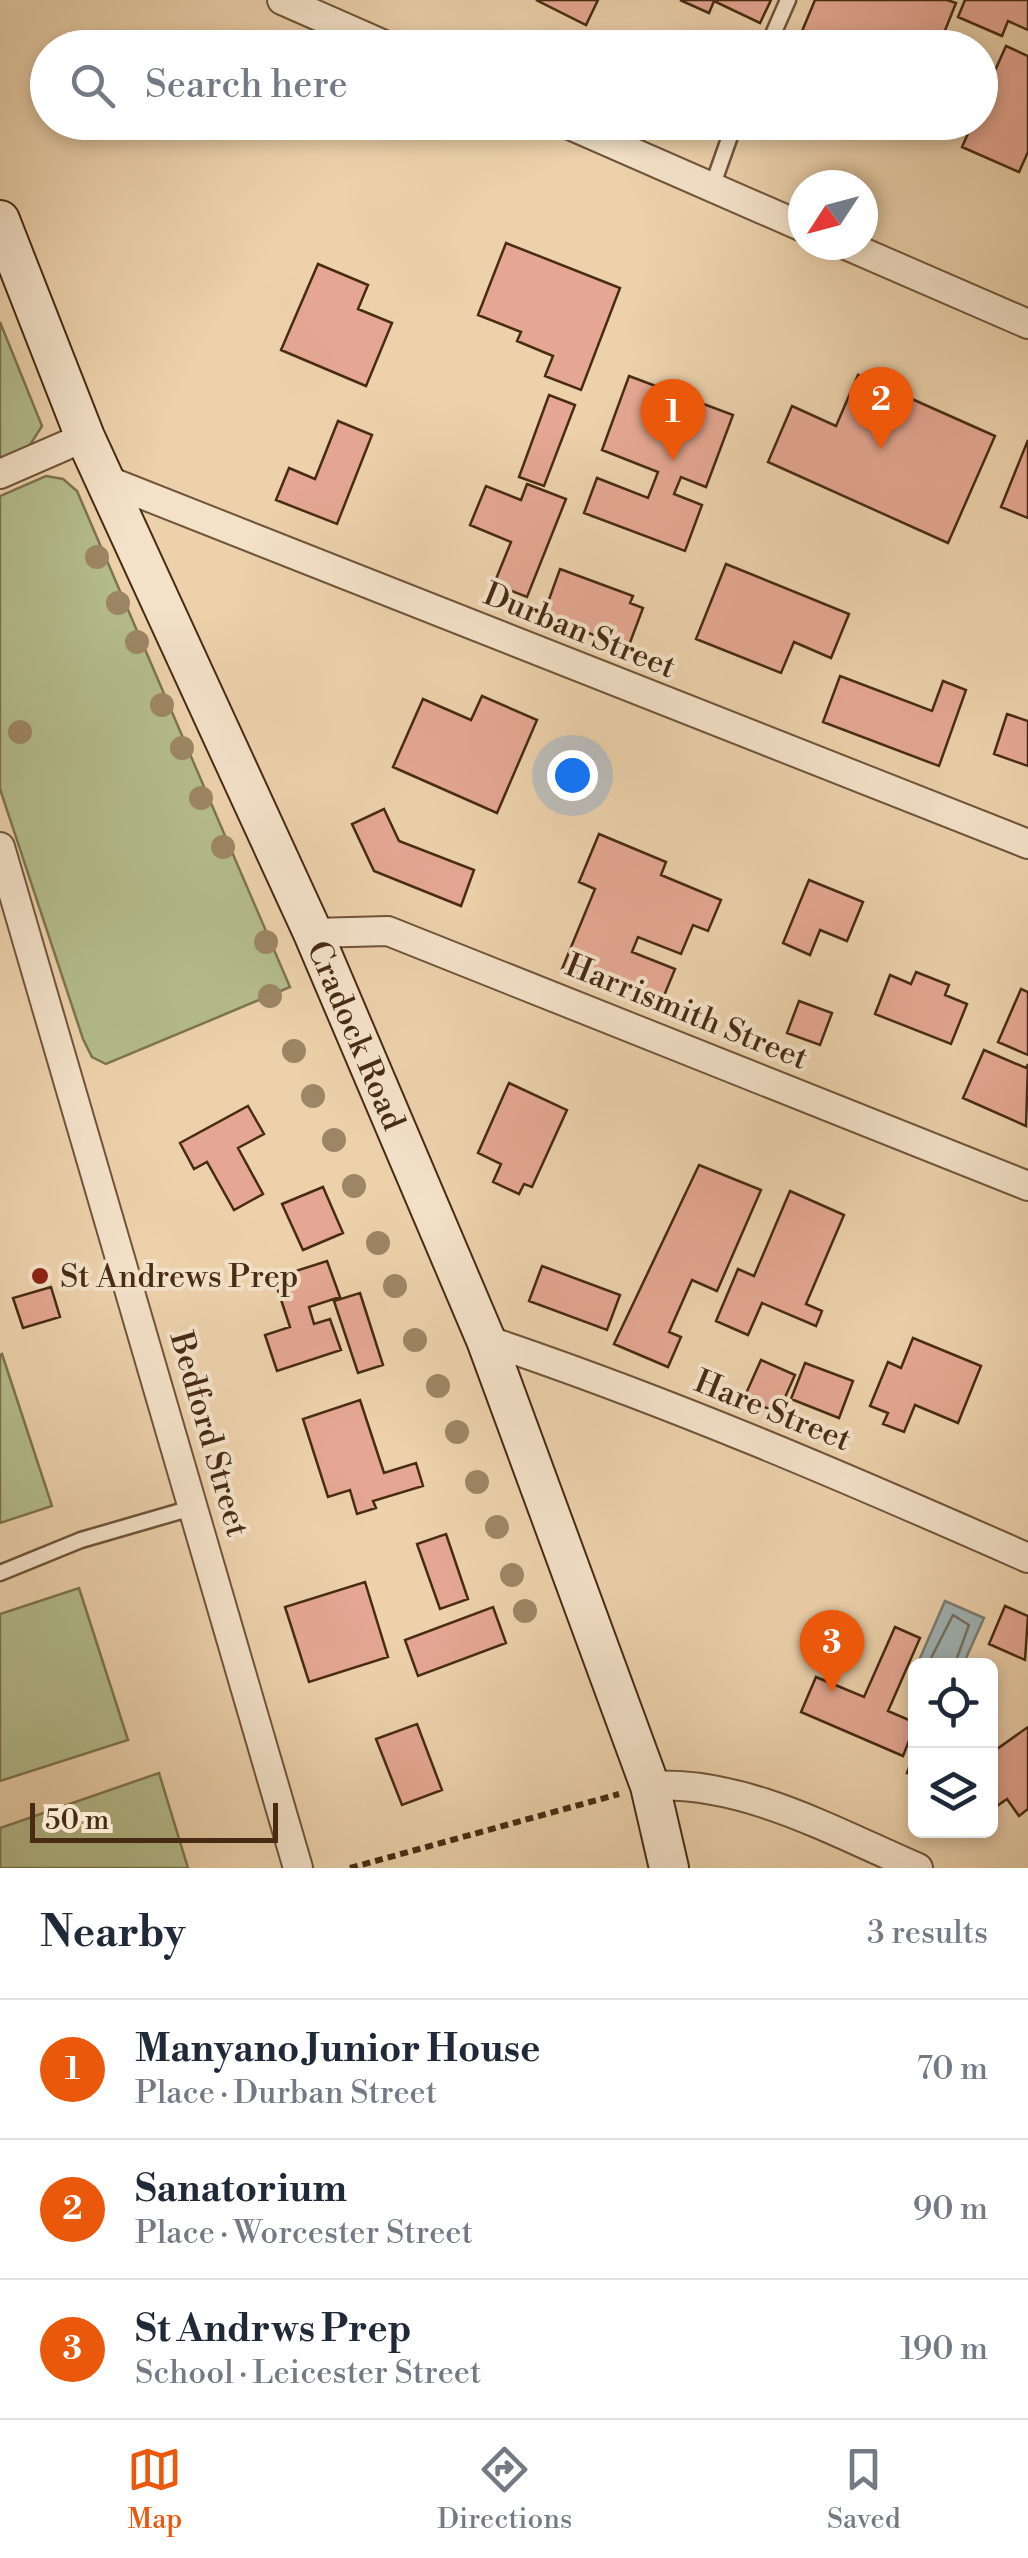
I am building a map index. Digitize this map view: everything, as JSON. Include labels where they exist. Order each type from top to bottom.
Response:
[{"type":"main road","name":"Cradock Road","points":[[0,220],[85,437],[313,933],[486,1340],[650,1786],[669,1868]]},
{"type":"street","points":[[282,0],[350,30]]},
{"type":"street","points":[[605,140],[788,220]]},
{"type":"street","points":[[878,259],[1028,324]]},
{"type":"street","points":[[0,474],[85,437]]},
{"type":"street","name":"Durban Street","points":[[106,480],[1028,844]]},
{"type":"street","name":"Bedford Street","points":[[0,847],[298,1868]]},
{"type":"street","name":"Harrismith Street","points":[[313,933],[388,931],[1028,1186]]},
{"type":"street","name":"Hare Street","points":[[486,1340],[597,1377],[820,1464],[1028,1558]]},
{"type":"street","points":[[650,1786],[689,1784],[738,1796],[918,1868]]},
{"type":"lane","points":[[775,30],[788,0]]},
{"type":"lane","points":[[712,187],[729,140]]},
{"type":"lane","points":[[0,1573],[80,1540],[195,1506]]},
{"type":"path","points":[[350,1868],[650,1786]]},
{"type":"green space","points":[[0,322],[42,426],[28,448],[0,462]]},
{"type":"green space","points":[[46,476],[63,479],[77,491],[290,987],[106,1064],[92,1057],[83,1039],[0,789],[0,496]]},
{"type":"green space","points":[[0,1355],[52,1506],[0,1523]]},
{"type":"green space","points":[[79,1588],[128,1740],[0,1781],[0,1614]]},
{"type":"green space","points":[[159,1773],[188,1868],[0,1868],[0,1828]]},
{"type":"water","points":[[945,1601],[984,1618],[966,1658],[920,1658]]},
{"type":"building","points":[[536,0],[598,0],[586,25]]},
{"type":"building","points":[[680,0],[771,0],[760,23],[714,1],[709,13]]},
{"type":"building","points":[[815,0],[956,3],[945,30],[802,30]]},
{"type":"building","points":[[965,0],[1028,0],[1028,30],[1008,21],[1002,36],[998,30],[988,30],[958,17]]},
{"type":"building","points":[[1006,46],[1028,56],[1028,152],[1019,172],[962,147],[965,140],[998,140],[998,64]]},
{"type":"building","points":[[506,243],[620,288],[581,390],[545,376],[553,356],[517,341],[521,332],[478,315]]},
{"type":"building","points":[[318,264],[368,285],[358,309],[392,323],[366,386],[281,350]]},
{"type":"building","points":[[858,375],[995,436],[948,543],[768,462],[792,406],[836,426]]},
{"type":"building","points":[[629,376],[733,415],[706,487],[681,477],[674,494],[702,505],[685,551],[584,513],[597,478],[648,498],[658,472],[602,450]]},
{"type":"building","points":[[549,395],[575,405],[544,486],[519,477]]},
{"type":"building","points":[[338,421],[372,435],[337,524],[276,500],[289,468],[315,479]]},
{"type":"building","points":[[1028,440],[1028,518],[1001,507]]},
{"type":"building","points":[[527,484],[566,499],[527,597],[494,584],[511,542],[470,525],[486,486],[521,500]]},
{"type":"building","points":[[726,564],[849,614],[831,658],[794,642],[781,673],[696,639]]},
{"type":"building","points":[[560,569],[633,596],[630,603],[643,608],[628,648],[543,616]]},
{"type":"building","points":[[840,676],[932,711],[943,681],[966,690],[939,766],[823,722]]},
{"type":"building","points":[[482,696],[537,720],[497,813],[393,767],[423,699],[471,720]]},
{"type":"building","points":[[1007,714],[1028,721],[1028,766],[994,754]]},
{"type":"building","points":[[384,809],[399,841],[474,870],[461,906],[374,871],[352,824]]},
{"type":"building","points":[[599,834],[666,862],[661,875],[721,900],[708,931],[693,925],[681,954],[638,937],[632,952],[675,969],[661,1003],[612,982],[610,989],[562,969],[595,889],[579,882]]},
{"type":"building","points":[[809,880],[863,902],[847,941],[820,930],[810,955],[783,943]]},
{"type":"building","points":[[916,972],[949,985],[945,995],[967,1004],[951,1044],[875,1014],[890,975],[911,984]]},
{"type":"building","points":[[1021,989],[1028,992],[1028,1055],[998,1042]]},
{"type":"building","points":[[799,1001],[832,1013],[820,1045],[787,1033]]},
{"type":"building","points":[[984,1050],[1026,1068],[1028,1064],[1026,1126],[963,1098]]},
{"type":"building","points":[[509,1083],[567,1110],[532,1187],[524,1184],[519,1194],[493,1182],[501,1164],[478,1153]]},
{"type":"building","points":[[248,1106],[264,1134],[238,1148],[263,1194],[234,1210],[207,1162],[194,1169],[180,1143]]},
{"type":"building","points":[[699,1165],[761,1190],[717,1291],[692,1280],[669,1332],[681,1337],[668,1367],[614,1344]]},
{"type":"building","points":[[323,1187],[343,1233],[303,1250],[282,1204]]},
{"type":"building","points":[[790,1191],[844,1215],[806,1304],[822,1311],[816,1326],[762,1303],[748,1335],[716,1321],[738,1269],[754,1276]]},
{"type":"building","points":[[327,1261],[340,1297],[309,1307],[314,1324],[330,1319],[341,1350],[277,1371],[265,1335],[290,1327],[274,1278]]},
{"type":"building","points":[[542,1266],[620,1295],[607,1330],[529,1301]]},
{"type":"building","points":[[51,1287],[60,1317],[23,1328],[13,1298]]},
{"type":"building","points":[[360,1293],[383,1365],[358,1373],[334,1301]]},
{"type":"building","points":[[913,1338],[981,1366],[958,1423],[915,1405],[904,1432],[883,1424],[888,1413],[870,1406],[888,1362],[901,1368]]},
{"type":"building","points":[[761,1360],[795,1375],[778,1413],[744,1398]]},
{"type":"building","points":[[805,1363],[853,1381],[839,1418],[791,1399]]},
{"type":"building","points":[[360,1400],[384,1473],[416,1463],[423,1486],[373,1501],[376,1508],[357,1514],[350,1490],[328,1497],[303,1419]]},
{"type":"building","points":[[446,1534],[468,1599],[440,1609],[417,1544]]},
{"type":"building","points":[[365,1582],[388,1657],[309,1682],[285,1607]]},
{"type":"building","points":[[1005,1606],[1028,1616],[1025,1660],[989,1644]]},
{"type":"building","points":[[493,1607],[506,1643],[418,1676],[405,1640]]},
{"type":"building","points":[[895,1627],[920,1638],[888,1711],[908,1720],[908,1743],[903,1756],[801,1712],[816,1677],[864,1697]]},
{"type":"building","points":[[417,1724],[442,1790],[402,1805],[376,1739]]},
{"type":"building","points":[[1028,1727],[1028,1809],[1019,1816],[1007,1799],[998,1805],[998,1748]]},
{"type":"place","name":"Sanatorium","points":[[881,449]]},
{"type":"place","name":"Manyano Junior House","points":[[673,461]]},
{"type":"place","name":"St Andrews Prep","points":[[40,1276]]},
{"type":"place","name":"St Andrws Prep","points":[[832,1692]]}]
